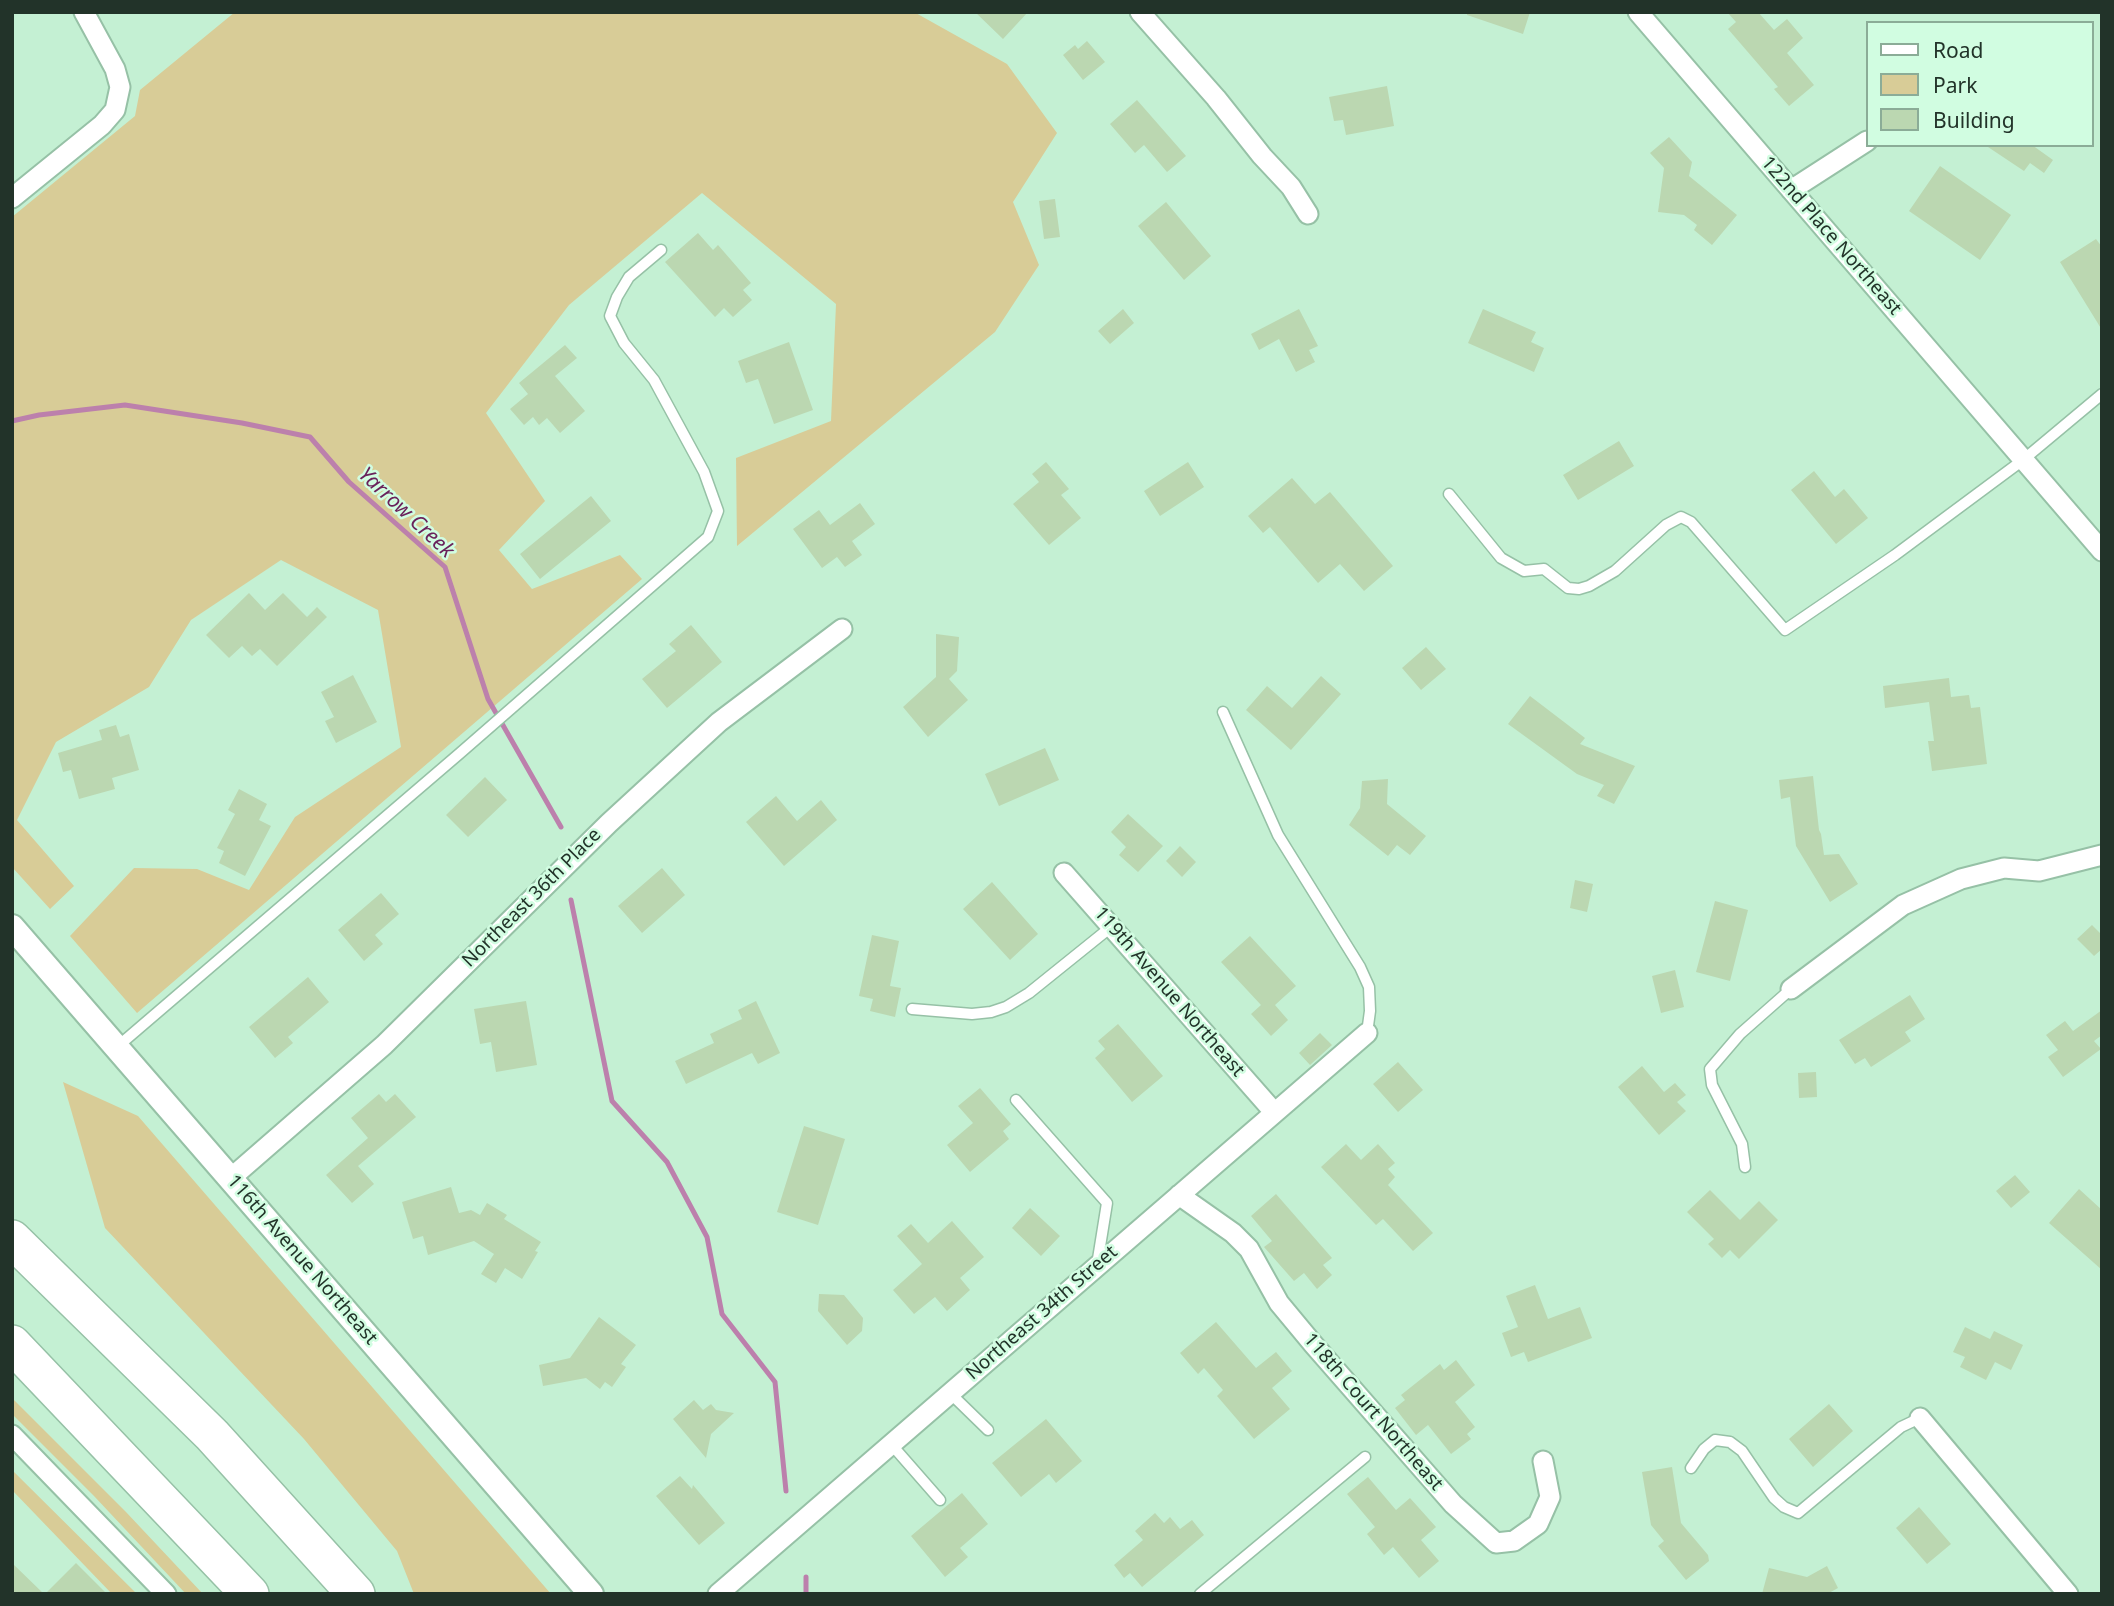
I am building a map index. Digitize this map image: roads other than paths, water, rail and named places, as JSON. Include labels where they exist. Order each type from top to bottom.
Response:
[{"type":"highway","points":[[12,1239],[212,1435],[356,1594]]},
{"type":"highway","points":[[12,1344],[250,1594]]},
{"type":"street","points":[[12,198],[102,125],[115,110],[120,87],[115,69],[84,12]]},
{"type":"street","points":[[1140,12],[1291,187],[1308,214]]},
{"type":"street","name":"122nd Place Northeast","points":[[1638,12],[2102,551]]},
{"type":"street","points":[[1791,190],[1866,142]]},
{"type":"street","name":"Northeast 36th Place","points":[[231,1178],[384,1045],[609,823],[719,722],[842,629]]},
{"type":"street","points":[[1791,989],[1902,905],[1961,879],[2004,868],[2039,871],[2102,855]]},
{"type":"street","name":"119th Avenue Northeast","points":[[1064,873],[1274,1112]]},
{"type":"street","name":"116th Avenue Northeast","points":[[12,927],[590,1594]]},
{"type":"street","name":"Northeast 34th Street","points":[[718,1594],[1367,1033]]},
{"type":"street","name":"118th Court Northeast","points":[[1179,1195],[1233,1233],[1249,1249],[1279,1303],[1313,1345],[1454,1504],[1496,1543],[1514,1541],[1538,1524],[1550,1497],[1543,1461]]},
{"type":"street","points":[[1920,1418],[2068,1594]]},
{"type":"street","points":[[12,1435],[166,1594]]},
{"type":"lane","points":[[117,1047],[708,537],[718,511],[704,472],[654,380],[624,343],[610,316],[629,277],[661,250]]},
{"type":"lane","points":[[1449,494],[1501,558],[1524,570],[1545,569],[1568,589],[1589,586],[1615,571],[1666,524],[1681,517],[1691,522],[1785,630],[1895,555],[2023,460],[2102,394]]},
{"type":"lane","points":[[1223,712],[1278,835],[1360,967],[1369,987],[1367,1033]]},
{"type":"lane","points":[[912,1009],[972,1014],[1006,1007],[1029,993],[1111,927]]},
{"type":"lane","points":[[1745,1167],[1742,1144],[1712,1085],[1710,1069],[1741,1034],[1791,989]]},
{"type":"lane","points":[[1016,1100],[1107,1203],[1097,1266]]},
{"type":"lane","points":[[950,1393],[988,1430]]},
{"type":"lane","points":[[1691,1468],[1704,1449],[1715,1440],[1730,1442],[1742,1451],[1774,1498],[1784,1507],[1798,1513],[1901,1427],[1920,1418]]},
{"type":"lane","points":[[891,1444],[940,1500]]},
{"type":"lane","points":[[1200,1594],[1364,1457]]},
{"type":"waterway","name":"Yarrow Creek","points":[[12,421],[39,415],[125,405],[242,423],[310,437],[349,482],[445,567],[488,699],[561,827]]},
{"type":"waterway","name":"Yarrow Creek","points":[[571,900],[612,1101],[667,1162],[707,1237],[722,1314],[775,1382],[786,1491]]},
{"type":"waterway","name":"Yarrow Creek","points":[[806,1577],[806,1594]]}]
